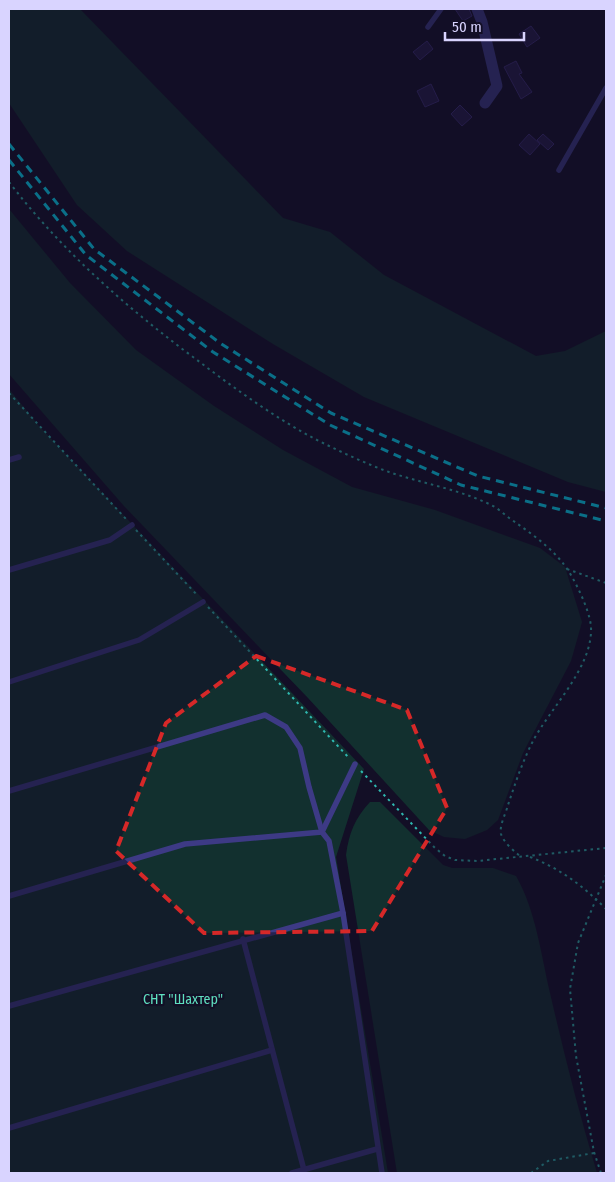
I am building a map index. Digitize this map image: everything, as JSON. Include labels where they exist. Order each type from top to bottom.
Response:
[{"type":"street","points":[[477,9],[482,22],[497,86],[485,103]]},
{"type":"lane","points":[[428,27],[441,9]]},
{"type":"lane","points":[[558,170],[606,88]]},
{"type":"lane","points":[[9,460],[19,457]]},
{"type":"lane","points":[[9,570],[110,540],[132,525]]},
{"type":"lane","points":[[9,682],[139,640],[203,602]]},
{"type":"lane","points":[[9,791],[265,715],[286,727],[300,748],[322,832],[329,841],[343,913],[382,1173]]},
{"type":"lane","points":[[322,832],[355,764]]},
{"type":"lane","points":[[9,896],[185,844],[322,832]]},
{"type":"lane","points":[[9,1006],[343,913]]},
{"type":"lane","points":[[243,940],[304,1170]]},
{"type":"lane","points":[[9,1128],[272,1050]]},
{"type":"lane","points":[[292,1173],[377,1149]]},
{"type":"path","points":[[9,182],[61,244],[125,304],[239,391],[314,438],[348,454],[388,471],[474,498],[497,508],[546,546],[567,569],[588,613],[591,626],[590,640],[574,678],[558,706],[533,741],[512,792],[501,830],[502,837],[521,857]]},
{"type":"path","points":[[9,393],[355,764],[445,856],[455,860],[477,861],[606,848]]},
{"type":"path","points":[[567,569],[606,583]]},
{"type":"path","points":[[528,856],[565,874],[606,909]]},
{"type":"path","points":[[602,1173],[594,1152],[576,1056],[570,989],[578,943],[606,875]]},
{"type":"path","points":[[531,1173],[548,1161],[594,1152]]},
{"type":"highlighted area","points":[[256,656],[407,710],[447,808],[372,931],[204,933],[116,851],[166,723]]},
{"type":"green space","points":[[9,9],[80,9],[283,218],[330,232],[384,275],[536,356],[565,351],[606,331],[606,492],[568,482],[364,397],[273,344],[127,251],[77,205],[9,103]]},
{"type":"green space","points":[[9,209],[70,283],[136,350],[214,406],[283,450],[352,487],[435,510],[540,548],[565,567],[582,622],[571,661],[523,753],[498,820],[487,830],[465,839],[444,837],[429,830],[308,698],[124,506],[9,374]]},
{"type":"green space","name":"СНТ \"Шахтер\"","points":[[9,389],[39,426],[364,769],[336,857],[388,1173],[9,1173]]},
{"type":"green space","points":[[370,802],[380,802],[443,865],[452,868],[493,868],[516,876],[533,918],[566,1061],[597,1173],[397,1173],[346,855],[353,826]]},
{"type":"building","points":[[455,9],[469,9],[472,16],[463,21]]},
{"type":"building","points":[[531,26],[540,38],[527,47],[519,34]]},
{"type":"building","points":[[427,41],[433,49],[420,60],[413,52]]},
{"type":"building","points":[[516,61],[522,73],[519,74],[532,92],[521,99],[504,67]]},
{"type":"building","points":[[431,84],[439,101],[425,107],[417,91]]},
{"type":"building","points":[[460,105],[472,117],[462,126],[451,114]]},
{"type":"building","points":[[529,134],[540,144],[530,155],[519,145]]},
{"type":"building","points":[[543,134],[554,144],[548,150],[537,140]]},
{"type":"railway","points":[[9,144],[94,249],[220,343],[331,413],[478,476],[606,508]]},
{"type":"railway","points":[[9,160],[86,255],[213,352],[330,425],[461,485],[606,521]]}]
